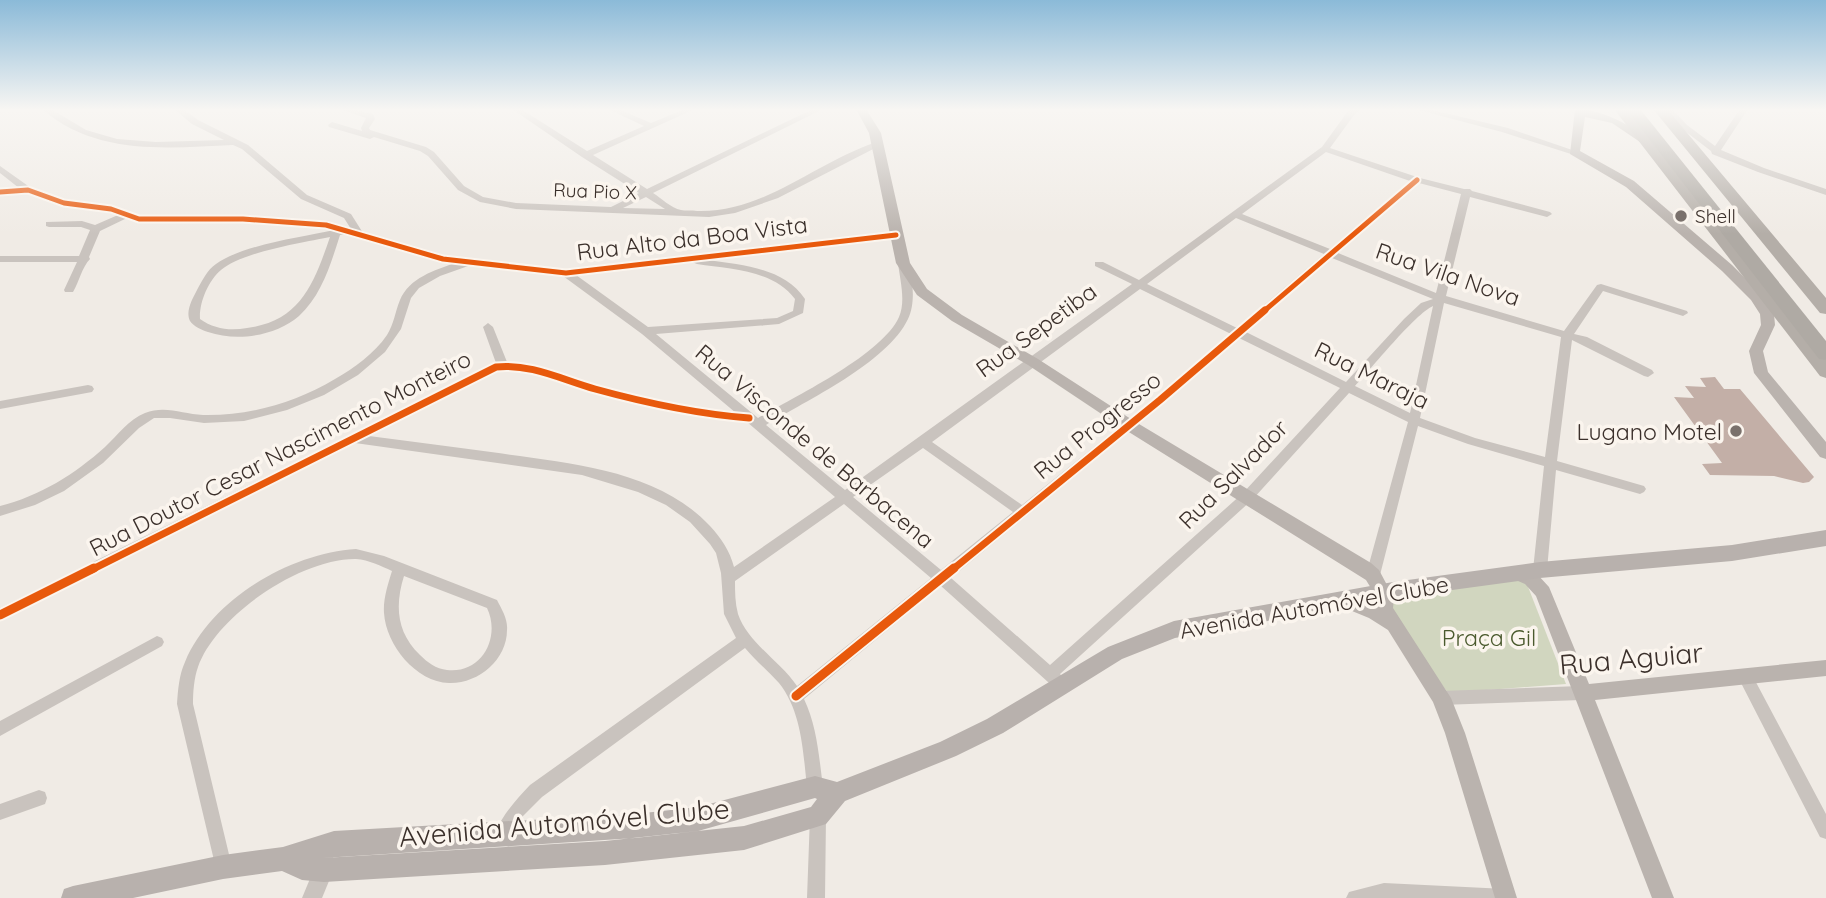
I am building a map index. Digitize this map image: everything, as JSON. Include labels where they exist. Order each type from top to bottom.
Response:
[{"type":"highway","points":[[1654,151],[1826,372]]},
{"type":"highway","points":[[1666,151],[1826,354]]},
{"type":"highway","points":[[1681,151],[1826,331]]},
{"type":"highway","points":[[1695,151],[1826,309]]},
{"type":"main road","points":[[878,151],[903,263],[911,279],[936,304],[1248,496],[1382,586],[1386,595],[1383,602],[1391,624],[1429,676],[1455,733],[1506,898]]},
{"type":"main road","points":[[1574,152],[1630,184],[1727,268],[1756,297],[1767,314],[1768,325],[1756,351],[1761,373],[1826,453]]},
{"type":"main road","name":"Avenida Automóvel Clube","points":[[73,898],[223,867],[283,859],[334,843],[635,826],[698,819],[826,790],[948,749],[995,726],[1056,680],[1174,630],[1341,599],[1382,586],[1517,573],[1541,562],[1560,568],[1732,554],[1823,540]]},
{"type":"main road","points":[[1517,573],[1531,579],[1543,592],[1663,898]]},
{"type":"main road","points":[[1341,599],[1375,613],[1391,624]]},
{"type":"main road","name":"Rua Aguiar","points":[[1581,693],[1826,668]]},
{"type":"main road","name":"Avenida Automóvel Clube","points":[[283,859],[302,868],[324,870],[631,851],[744,838],[818,816],[826,790]]},
{"type":"main road","points":[[631,851],[635,826]]},
{"type":"main road","points":[[477,860],[493,848],[503,833]]},
{"type":"street","points":[[250,151],[294,190],[314,202],[348,216],[353,232],[336,233],[225,262],[209,277],[198,296],[193,314],[195,320],[214,330],[234,334],[252,333],[282,323],[298,313],[317,288],[336,233]]},
{"type":"street","name":"Rua Pio X","points":[[425,151],[431,154],[461,188],[480,200],[516,206],[723,213],[746,208],[861,151]]},
{"type":"street","points":[[579,151],[676,212]]},
{"type":"street","points":[[585,155],[594,151]]},
{"type":"street","points":[[611,210],[732,151]]},
{"type":"street","name":"Rua Sepetiba","points":[[730,577],[923,442],[1322,151]]},
{"type":"street","points":[[1331,151],[1418,180],[1547,214]]},
{"type":"street","points":[[1715,152],[1826,192]]},
{"type":"street","points":[[0,169],[28,190]]},
{"type":"street","name":"Rua Progresso","points":[[796,696],[1129,425],[1418,180]]},
{"type":"street","name":"Rua Alto da Boa Vista","points":[[0,192],[28,190],[64,203],[111,209],[126,215],[159,221],[284,221],[353,232],[418,252],[467,262],[566,273],[896,235]]},
{"type":"street","points":[[1382,586],[1414,420],[1467,191]]},
{"type":"street","name":"Rua Vila Nova","points":[[1234,214],[1440,300],[1567,334],[1648,373]]},
{"type":"street","points":[[48,224],[82,224],[96,229],[126,215]]},
{"type":"street","points":[[69,290],[96,229]]},
{"type":"street","points":[[646,331],[779,321],[798,313],[800,299],[797,292],[773,277],[682,258]]},
{"type":"street","points":[[0,259],[85,259]]},
{"type":"street","points":[[0,511],[37,499],[62,487],[150,415],[169,413],[199,419],[246,417],[277,410],[328,389],[356,371],[388,342],[411,290],[434,276],[467,262]]},
{"type":"street","points":[[753,421],[860,362],[898,331],[907,301],[903,263]]},
{"type":"street","name":"Rua Maraja","points":[[1099,264],[1414,420],[1550,464],[1640,489]]},
{"type":"street","name":"Rua Visconde de Barbacena","points":[[566,273],[646,331],[942,579],[1056,680]]},
{"type":"street","points":[[1541,562],[1550,464],[1567,334],[1601,287],[1610,287],[1683,313]]},
{"type":"street","name":"Rua Salvador","points":[[1056,680],[1248,496],[1347,386],[1425,305],[1440,300]]},
{"type":"street","points":[[488,327],[503,366]]},
{"type":"street","name":"Rua Doutor Cesar Nascimento Monteiro","points":[[0,615],[478,374],[503,366],[534,370],[578,385],[680,411],[753,421]]},
{"type":"street","points":[[0,405],[88,389]]},
{"type":"street","points":[[354,438],[560,467],[644,490],[677,505],[704,527],[724,553],[730,577],[729,605],[732,618],[746,639],[786,681],[796,696],[826,790]]},
{"type":"street","points":[[923,442],[1021,511]]},
{"type":"street","points":[[223,867],[185,704],[186,681],[193,660],[211,633],[236,605],[268,584],[309,564],[340,554],[360,554],[380,559],[461,589],[492,604],[500,615],[502,629],[492,656],[466,674],[448,677],[432,672],[419,663],[403,644],[392,621],[393,587],[400,568]]},
{"type":"street","points":[[503,833],[516,811],[536,791],[746,639]]},
{"type":"street","points":[[0,729],[157,642]]},
{"type":"street","points":[[1745,676],[1826,831]]},
{"type":"street","name":"Rua Aguiar","points":[[1441,698],[1581,693]]},
{"type":"street","points":[[0,812],[39,797]]},
{"type":"street","points":[[816,898],[818,816]]},
{"type":"street","points":[[312,898],[334,843]]},
{"type":"street","points":[[1355,898],[1384,892],[1506,898]]},
{"type":"green space","name":"Praça Gil","points":[[1525,579],[1566,684],[1448,693],[1378,599]]},
{"type":"building","name":"Lugano Motel","points":[[1715,377],[1724,389],[1740,389],[1814,477],[1809,482],[1774,476],[1710,475],[1702,464],[1722,463],[1674,397],[1694,398],[1685,386],[1706,387],[1700,378]]},
{"type":"cycle path","points":[[796,696],[1160,400],[1417,180]]},
{"type":"cycle path","points":[[0,192],[28,190],[64,203],[111,209],[139,219],[243,219],[326,225],[443,259],[566,273],[896,235]]},
{"type":"cycle path","points":[[0,615],[496,367],[528,368],[580,385],[664,406],[749,418]]},
{"type":"place","name":"Shell","points":[[1681,216]]},
{"type":"place","name":"Lugano Motel","points":[[1736,431]]}]
